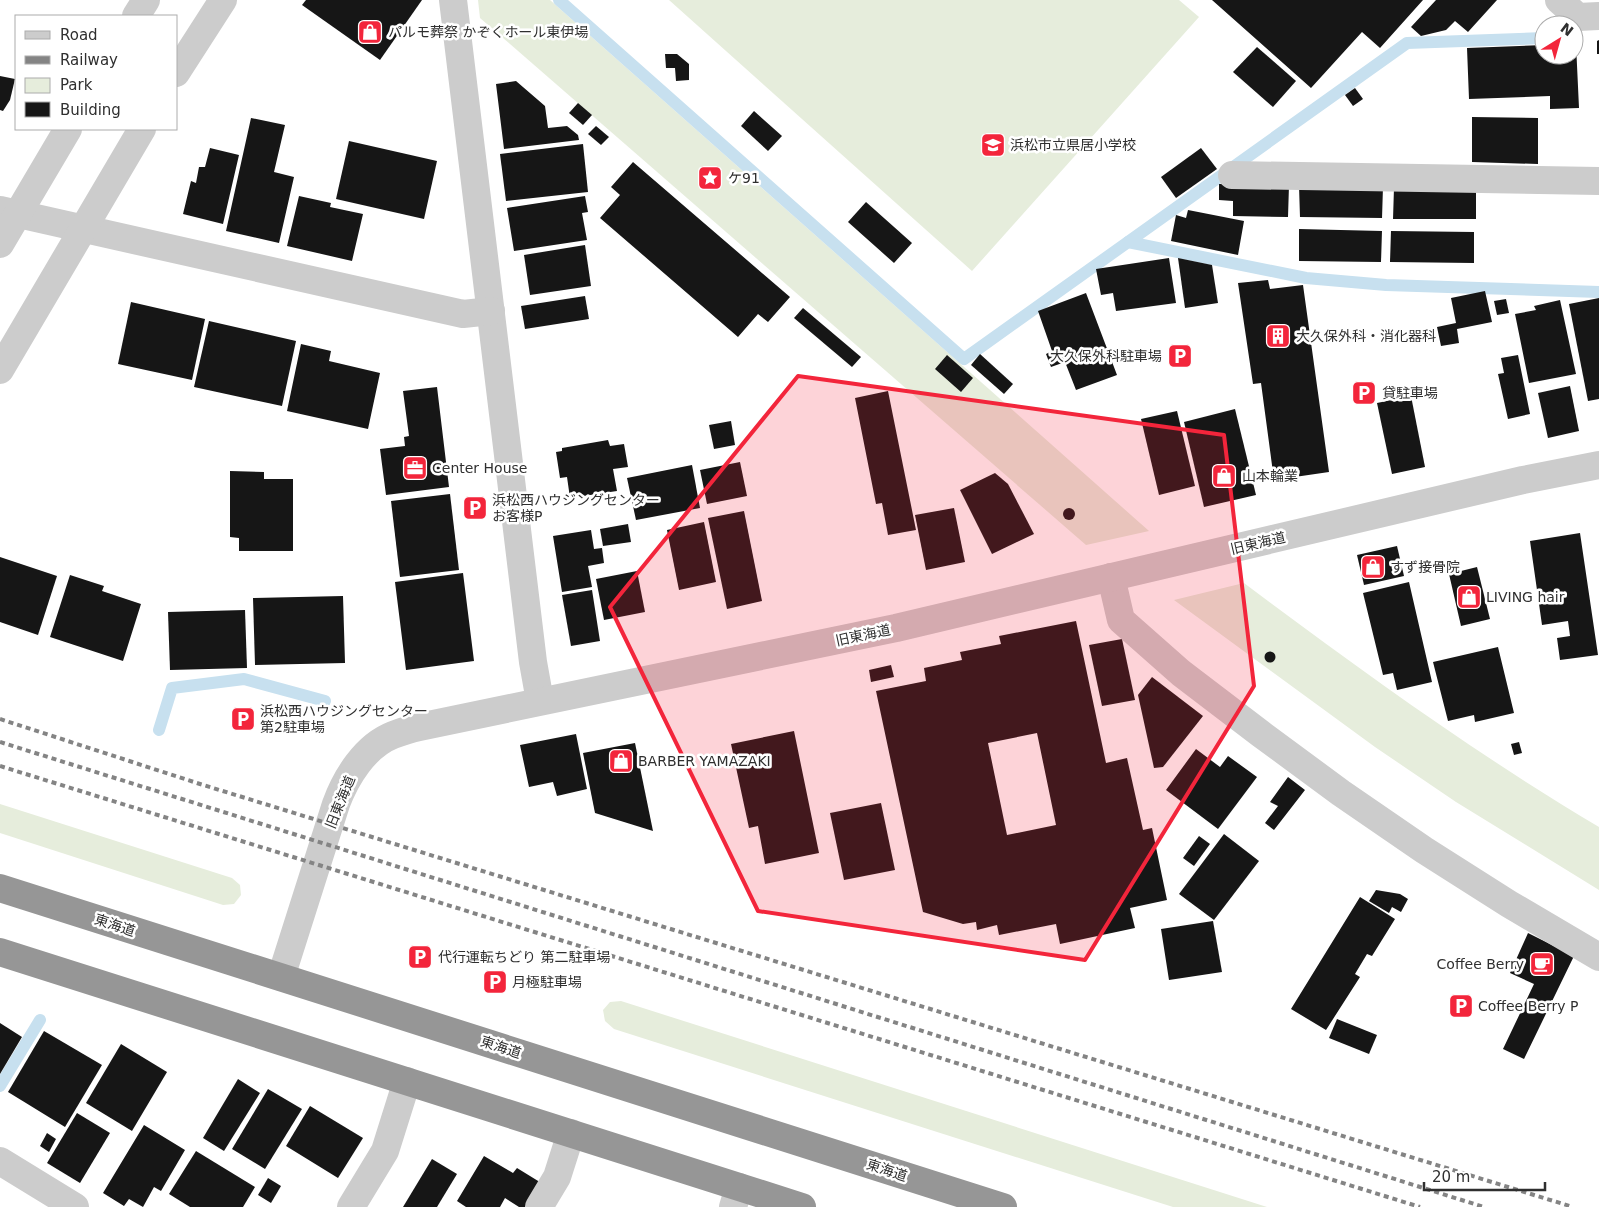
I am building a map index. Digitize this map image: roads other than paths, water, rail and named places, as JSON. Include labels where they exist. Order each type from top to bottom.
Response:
[{"type":"highway","name":"東海道","points":[[0,888],[1003,1207]]},
{"type":"highway","points":[[0,952],[571,1133],[736,1197],[802,1207]]},
{"type":"street","points":[[137,15],[146,0]]},
{"type":"street","points":[[178,70],[223,0]]},
{"type":"street","points":[[453,0],[533,662],[540,701]]},
{"type":"street","points":[[1559,0],[1578,17],[1599,16]]},
{"type":"street","points":[[0,244],[9,212],[67,130]]},
{"type":"street","points":[[0,370],[141,130]]},
{"type":"street","points":[[1232,176],[1599,181]]},
{"type":"street","points":[[9,212],[463,314],[491,311]]},
{"type":"street","name":"旧東海道","points":[[281,977],[338,801],[348,776],[366,753],[391,736],[419,727],[540,701],[896,628],[1505,485],[1599,465]]},
{"type":"street","points":[[1111,577],[1121,620],[1181,673],[1341,793],[1409,840],[1509,904],[1599,957]]},
{"type":"street","points":[[352,1207],[386,1151],[407,1081]]},
{"type":"street","points":[[539,1207],[557,1177],[571,1133]]},
{"type":"street","points":[[0,1161],[75,1207]]},
{"type":"waterway","points":[[559,0],[964,359],[1407,43],[1534,38]]},
{"type":"waterway","points":[[1128,242],[1306,278],[1386,285],[1599,292]]},
{"type":"waterway","points":[[159,730],[172,688],[244,679],[325,701]]},
{"type":"waterway","points":[[0,1086],[40,1020]]},
{"type":"railway","points":[[0,719],[200,784],[1573,1207]]},
{"type":"railway","points":[[0,742],[1484,1207]]},
{"type":"railway","points":[[0,766],[1420,1207]]},
{"type":"place","name":"パルモ葬祭 かぞくホール東伊場","points":[[370,32]]},
{"type":"place","name":"浜松市立県居小学校","points":[[993,145]]},
{"type":"place","name":"ケ91","points":[[710,178]]},
{"type":"place","name":"大久保外科・消化器科","points":[[1278,336]]},
{"type":"place","name":"大久保外科駐車場","points":[[1180,356]]},
{"type":"place","name":"貸駐車場","points":[[1364,393]]},
{"type":"place","name":"Center House","points":[[415,468]]},
{"type":"place","name":"山本輪業","points":[[1224,476]]},
{"type":"place","name":"浜松西ハウジングセンター お客様P","points":[[475,508]]},
{"type":"place","name":"すず接骨院","points":[[1373,567]]},
{"type":"place","name":"LIVING hair","points":[[1469,597]]},
{"type":"place","name":"浜松西ハウジングセンター 第2駐車場","points":[[243,719]]},
{"type":"place","name":"BARBER YAMAZAKI","points":[[621,761]]},
{"type":"place","name":"代行運転ちどり 第二駐車場","points":[[420,957]]},
{"type":"place","name":"Coffee Berry","points":[[1542,964]]},
{"type":"place","name":"月極駐車場","points":[[495,982]]},
{"type":"place","name":"Coffee Berry P","points":[[1461,1006]]}]
